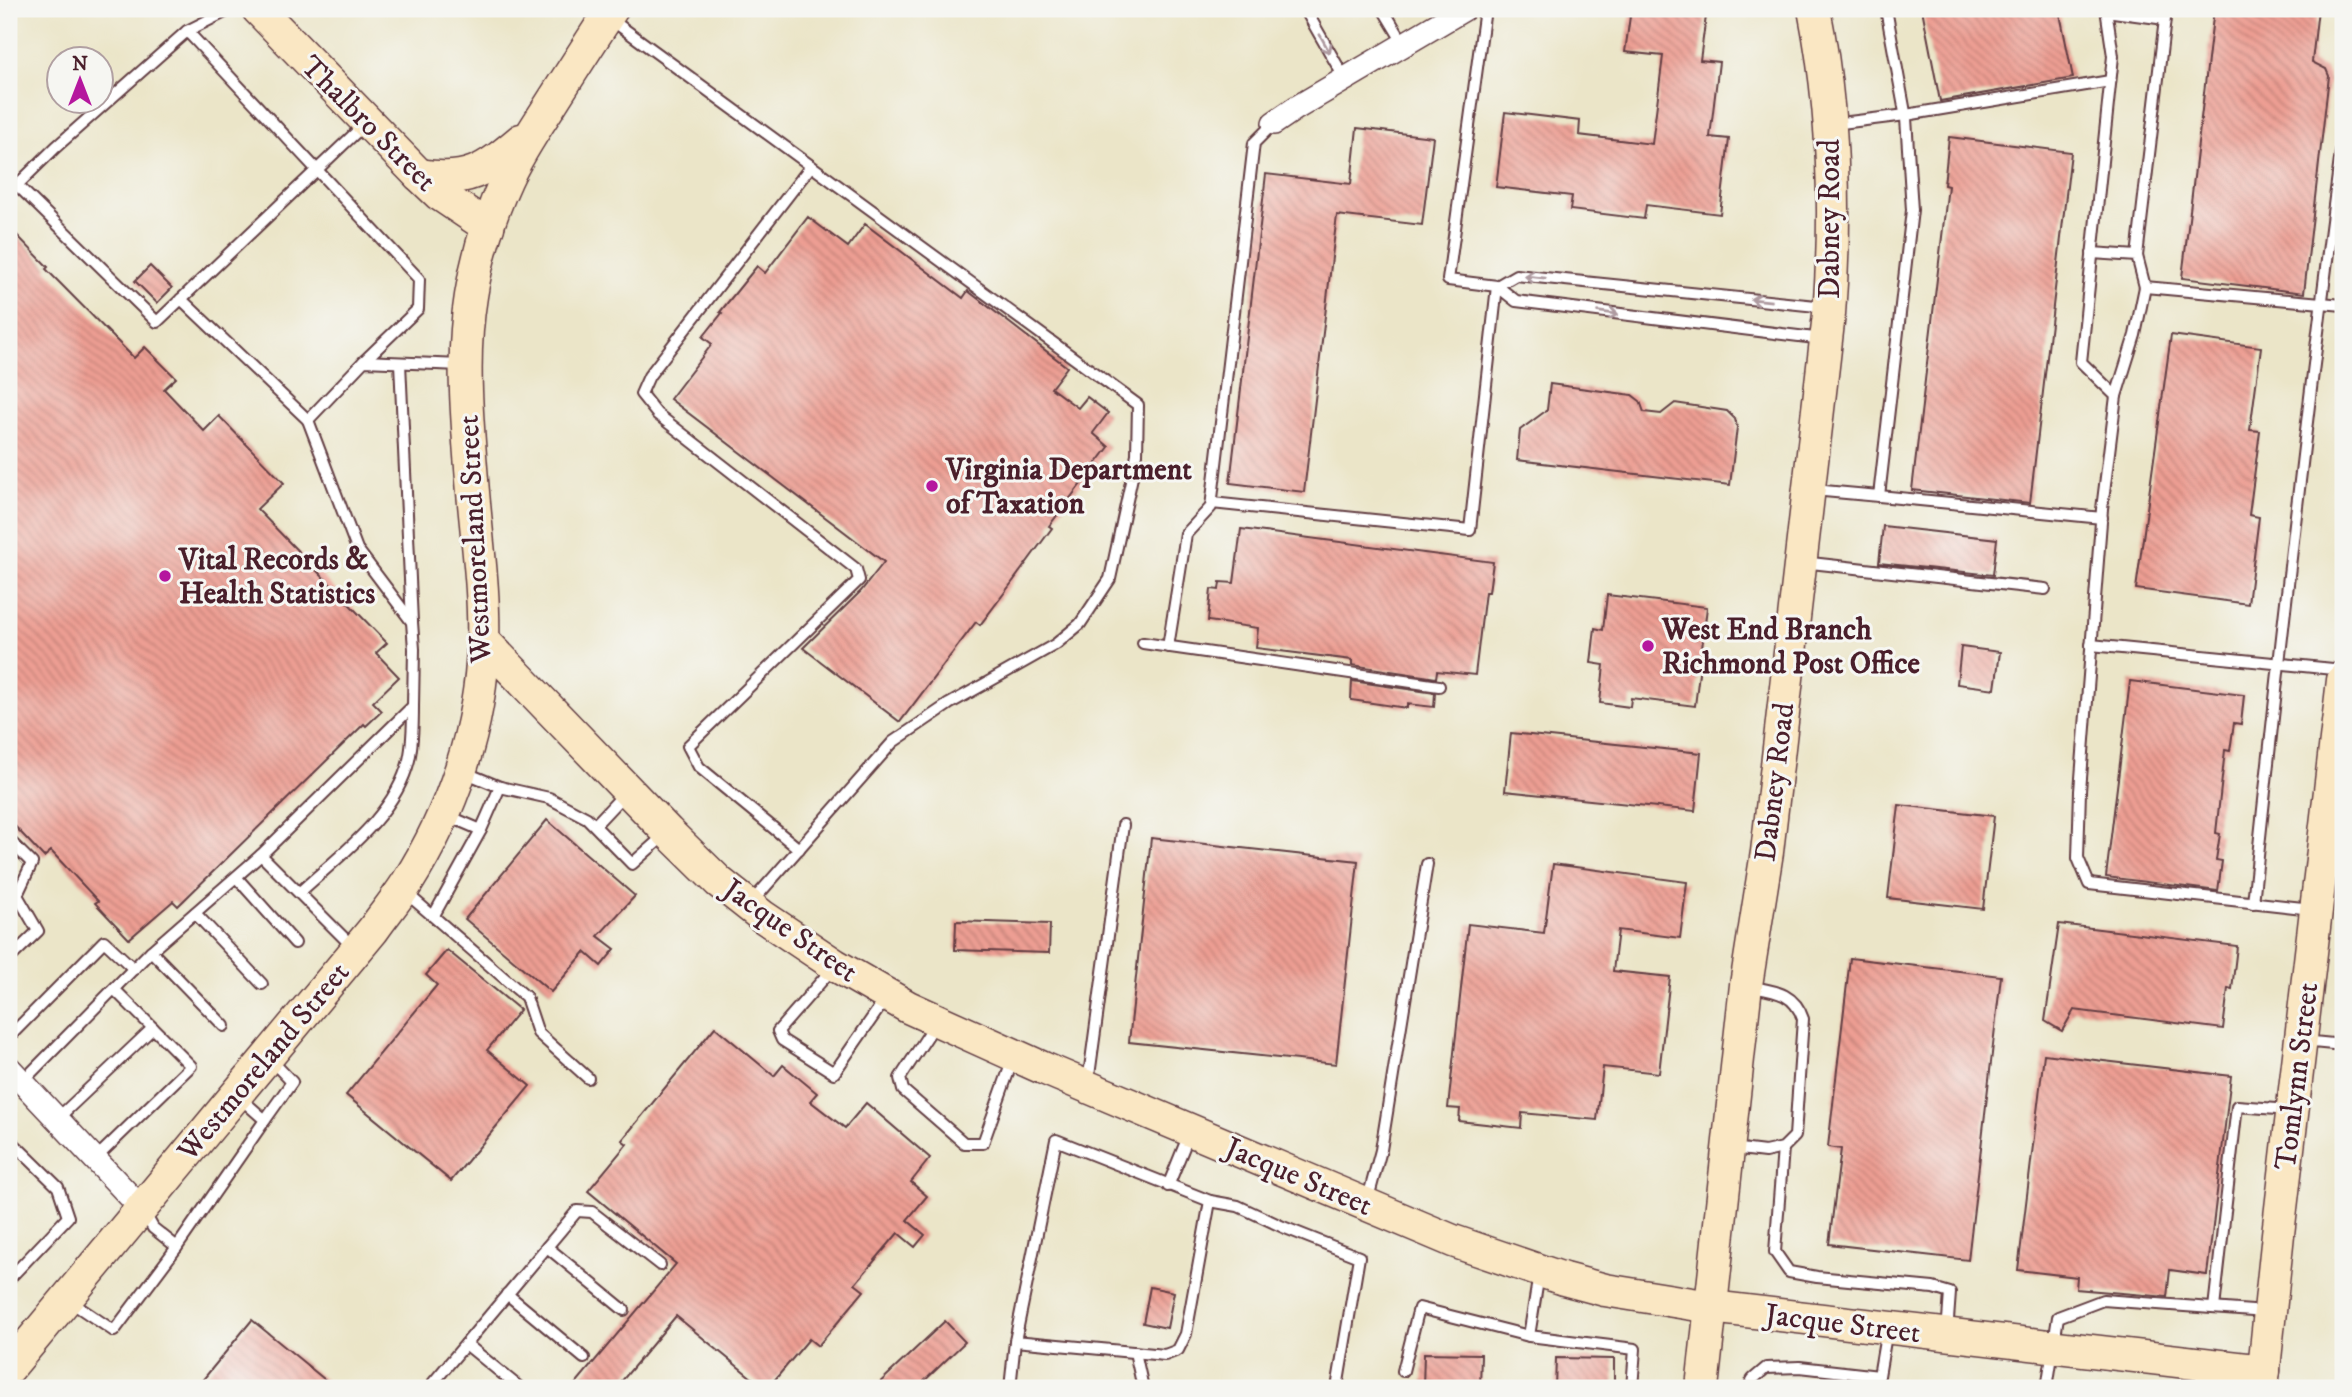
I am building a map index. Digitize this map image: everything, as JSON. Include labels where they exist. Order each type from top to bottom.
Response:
[{"type":"street","name":"Thalbro Street","points":[[258,9],[419,175],[439,194],[488,228]]},
{"type":"street","points":[[1274,123],[1464,9]]},
{"type":"street","name":"Dabney Road","points":[[1702,1388],[1746,985],[1766,852],[1829,307],[1834,200],[1824,62],[1814,9]]},
{"type":"street","name":"Westmoreland Street","points":[[9,1368],[356,950],[402,889],[444,814],[460,770],[479,691],[484,640],[468,427],[466,345],[471,292],[488,228],[506,179],[535,128],[609,13]]},
{"type":"street","points":[[419,175],[445,178],[466,176],[484,169],[535,128]]},
{"type":"street","name":"Jacque Street","points":[[484,640],[719,882],[835,965],[938,1021],[1366,1205],[1482,1253],[1605,1290],[1711,1307],[1946,1336],[2053,1346],[2263,1380]]},
{"type":"street","name":"Tomlynn Street","points":[[2263,1380],[2316,910],[2339,757],[2343,680]]},
{"type":"street","points":[[15,1075],[141,1208]]},
{"type":"lane","points":[[9,193],[56,147],[187,31],[231,9]]},
{"type":"lane","points":[[1305,9],[1345,79]]},
{"type":"lane","points":[[1383,9],[1404,44]]},
{"type":"lane","points":[[1485,9],[1448,280],[1497,286],[1516,301],[1826,340]]},
{"type":"lane","points":[[1879,496],[1912,209],[1906,115],[1886,9]]},
{"type":"lane","points":[[2116,396],[2081,362],[2113,56],[2106,10],[2165,19],[2137,256],[2145,287],[2135,335],[2116,396],[2102,518],[2080,791],[2078,858],[2089,884],[2316,910]]},
{"type":"lane","points":[[609,13],[811,166],[1138,405],[1137,454],[1110,579],[1080,624],[1056,644],[949,704],[893,742],[749,905]]},
{"type":"lane","points":[[187,31],[419,279],[418,309],[308,420]]},
{"type":"lane","points":[[1830,124],[1906,115],[2110,81]]},
{"type":"lane","points":[[18,185],[157,322],[367,122]]},
{"type":"lane","points":[[1168,647],[1186,534],[1212,503],[1254,143],[1274,123]]},
{"type":"lane","points":[[2253,903],[2278,663],[2343,137]]},
{"type":"lane","points":[[799,849],[699,767],[688,746],[859,580],[856,569],[657,414],[641,394],[649,376],[811,166]]},
{"type":"lane","points":[[2092,253],[2137,256]]},
{"type":"lane","points":[[1497,286],[1516,275],[1829,307]]},
{"type":"lane","points":[[1212,503],[1470,530],[1497,286]]},
{"type":"lane","points":[[2145,287],[2343,305]]},
{"type":"lane","points":[[181,299],[308,420],[357,549],[412,622]]},
{"type":"lane","points":[[364,362],[466,365]]},
{"type":"lane","points":[[300,892],[361,836],[388,807],[409,762],[412,747],[412,622],[400,363]]},
{"type":"lane","points":[[1808,490],[2102,518]]},
{"type":"lane","points":[[1799,562],[2045,589]]},
{"type":"lane","points":[[1143,643],[1439,686]]},
{"type":"lane","points":[[2091,645],[2343,670]]},
{"type":"lane","points":[[15,1075],[115,990],[151,951],[237,878],[413,706]]},
{"type":"lane","points":[[460,770],[500,787],[549,798],[587,818],[632,864],[668,832]]},
{"type":"lane","points":[[434,915],[481,830],[500,787]]},
{"type":"lane","points":[[595,825],[628,790]]},
{"type":"lane","points":[[444,814],[481,830]]},
{"type":"lane","points":[[1087,1086],[1123,825]]},
{"type":"lane","points":[[9,840],[32,863],[17,895],[38,931],[9,959]]},
{"type":"lane","points":[[261,855],[356,950]]},
{"type":"lane","points":[[1366,1205],[1381,1150],[1427,864]]},
{"type":"lane","points":[[237,878],[295,943]]},
{"type":"lane","points":[[402,889],[526,997],[538,1033],[588,1079]]},
{"type":"lane","points":[[195,913],[262,984]]},
{"type":"lane","points":[[9,1037],[104,941],[134,969]]},
{"type":"lane","points":[[151,951],[224,1026]]},
{"type":"lane","points":[[835,965],[778,1031],[782,1040],[834,1073],[887,995]]},
{"type":"lane","points":[[1729,1148],[1765,1152],[1783,1148],[1795,1136],[1803,1018],[1799,1005],[1783,994],[1746,985]]},
{"type":"lane","points":[[95,1159],[191,1066],[115,990]]},
{"type":"lane","points":[[938,1021],[900,1078],[902,1090],[964,1143],[983,1143],[1014,1055]]},
{"type":"lane","points":[[57,1119],[153,1028]]},
{"type":"lane","points":[[2301,1041],[2343,1045]]},
{"type":"lane","points":[[66,1299],[114,1331],[177,1247],[292,1082],[268,1056]]},
{"type":"lane","points":[[236,1095],[265,1120]]},
{"type":"lane","points":[[2214,1308],[2237,1106],[2292,1110]]},
{"type":"lane","points":[[1168,1186],[1191,1130]]},
{"type":"lane","points":[[9,1139],[58,1187],[68,1217],[9,1279]]},
{"type":"lane","points":[[1010,1388],[1016,1341],[1056,1140],[1168,1186],[1210,1201],[1238,1206],[1359,1257],[1337,1388]]},
{"type":"lane","points":[[1783,1148],[1775,1252],[1789,1272],[1933,1288],[1950,1293],[1946,1336]]},
{"type":"lane","points":[[1016,1341],[1165,1355],[1178,1350],[1186,1334],[1210,1201]]},
{"type":"lane","points":[[141,1208],[153,1228],[177,1247]]},
{"type":"lane","points":[[434,1388],[433,1383],[577,1211],[592,1212],[660,1265]]},
{"type":"lane","points":[[547,1247],[624,1310]]},
{"type":"lane","points":[[1529,1336],[1540,1271]]},
{"type":"lane","points":[[508,1294],[584,1358]]},
{"type":"lane","points":[[2047,1388],[2058,1317],[2103,1300],[2270,1312]]},
{"type":"lane","points":[[1403,1371],[1419,1308],[1529,1336],[1635,1349],[1632,1388]]},
{"type":"lane","points":[[1748,1388],[1753,1378],[1766,1368],[1800,1367],[1880,1376],[1887,1329]]},
{"type":"lane","points":[[466,1344],[520,1388]]},
{"type":"lane","points":[[1135,1352],[1143,1388]]},
{"type":"building","points":[[1631,9],[1707,9],[1700,60],[1719,62],[1710,137],[1729,139],[1720,214],[1646,205],[1644,219],[1570,210],[1572,196],[1496,187],[1505,112],[1580,121],[1579,135],[1652,144],[1663,56],[1625,52]]},
{"type":"building","points":[[1922,9],[2059,9],[2073,78],[1940,101]]},
{"type":"building","points":[[2214,9],[2318,9],[2312,62],[2326,69],[2329,76],[2304,293],[2182,278]]},
{"type":"building","points":[[1357,128],[1433,137],[1422,225],[1337,215],[1304,492],[1230,483],[1266,174],[1351,184]]},
{"type":"building","points":[[1949,137],[2071,152],[2030,503],[1912,490],[1948,186],[1944,185]]},
{"type":"building","name":"Virginia Department of Taxation","points":[[808,217],[848,247],[865,224],[963,298],[968,291],[1067,367],[1051,388],[1078,408],[1087,397],[1108,413],[1093,433],[1109,447],[1049,526],[1052,528],[980,625],[976,622],[900,722],[803,648],[861,591],[884,562],[670,399],[712,344],[703,337],[722,313],[720,312],[757,266],[765,273]]},
{"type":"building","name":"Vital Records & Health Statistics","points":[[9,227],[48,267],[46,269],[134,358],[145,347],[176,378],[164,389],[204,431],[219,416],[284,483],[257,509],[387,643],[376,653],[399,677],[373,702],[382,711],[366,726],[364,724],[178,906],[173,901],[129,939],[51,851],[44,857],[9,820]]},
{"type":"building","points":[[150,266],[172,288],[157,303],[135,281]]},
{"type":"building","points":[[2171,335],[2261,347],[2250,430],[2260,431],[2249,515],[2259,517],[2248,604],[2136,589]]},
{"type":"building","points":[[1550,384],[1632,395],[1640,401],[1644,412],[1661,414],[1675,403],[1727,411],[1735,419],[1737,427],[1730,485],[1517,460],[1520,430],[1547,410]]},
{"type":"building","points":[[1883,526],[1997,539],[1993,575],[1879,563]]},
{"type":"building","points":[[1241,529],[1493,562],[1489,592],[1485,592],[1475,675],[1437,671],[1436,678],[1352,665],[1352,660],[1256,648],[1258,628],[1208,621],[1211,589],[1219,590],[1220,582],[1234,583]]},
{"type":"building","name":"West End Branch Richmond Post Office","points":[[1607,595],[1707,607],[1695,706],[1631,698],[1630,707],[1600,703],[1604,665],[1591,663],[1595,628],[1603,630]]},
{"type":"building","points":[[1961,647],[2000,652],[1995,689],[1957,684]]},
{"type":"building","points":[[1352,681],[1435,693],[1434,707],[1407,704],[1407,708],[1351,700]]},
{"type":"building","points":[[2130,681],[2244,695],[2241,724],[2234,723],[2230,751],[2225,750],[2216,833],[2220,834],[2216,860],[2222,861],[2218,891],[2106,877]]},
{"type":"building","points":[[1511,733],[1701,753],[1695,811],[1505,791]]},
{"type":"building","points":[[1899,805],[1994,816],[1983,909],[1888,898]]},
{"type":"building","points":[[547,820],[635,896],[598,936],[615,949],[601,966],[585,952],[551,992],[465,919]]},
{"type":"building","points":[[1151,838],[1358,861],[1336,1064],[1129,1042]]},
{"type":"building","points":[[1553,864],[1687,882],[1680,938],[1618,930],[1613,971],[1670,977],[1659,1073],[1603,1067],[1597,1120],[1522,1113],[1521,1128],[1459,1121],[1460,1109],[1448,1108],[1468,924],[1544,933]]},
{"type":"building","points":[[956,921],[1050,924],[1049,953],[955,950]]},
{"type":"building","points":[[2059,924],[2237,946],[2232,989],[2228,988],[2223,1029],[2074,1010],[2062,1031],[2045,1021]]},
{"type":"building","points":[[447,950],[520,1010],[487,1050],[530,1086],[451,1181],[346,1095],[437,985],[426,975]]},
{"type":"building","points":[[1850,958],[2001,976],[1968,1260],[1829,1244],[1841,1149],[1828,1147]]},
{"type":"building","points":[[715,1027],[774,1076],[783,1065],[817,1093],[810,1101],[845,1128],[866,1103],[930,1158],[911,1182],[927,1196],[907,1220],[925,1235],[915,1247],[898,1233],[855,1284],[864,1291],[818,1346],[809,1339],[768,1388],[764,1388],[676,1316],[616,1388],[572,1388],[676,1264],[588,1191],[627,1144],[622,1140]]},
{"type":"building","points":[[2044,1054],[2231,1076],[2207,1275],[2170,1270],[2167,1297],[2076,1289],[2077,1277],[2018,1270]]},
{"type":"building","points":[[1150,1287],[1174,1292],[1167,1328],[1143,1323]]},
{"type":"building","points":[[252,1320],[335,1388],[196,1388]]},
{"type":"building","points":[[945,1321],[965,1342],[917,1388],[874,1388]]},
{"type":"building","points":[[1424,1353],[1481,1354],[1480,1388],[1423,1388]]},
{"type":"building","points":[[1556,1358],[1614,1359],[1614,1388],[1555,1388]]},
{"type":"place","name":"Virginia Department of Taxation","points":[[932,486]]},
{"type":"place","name":"Vital Records & Health Statistics","points":[[165,576]]},
{"type":"place","name":"West End Branch Richmond Post Office","points":[[1648,646]]}]
